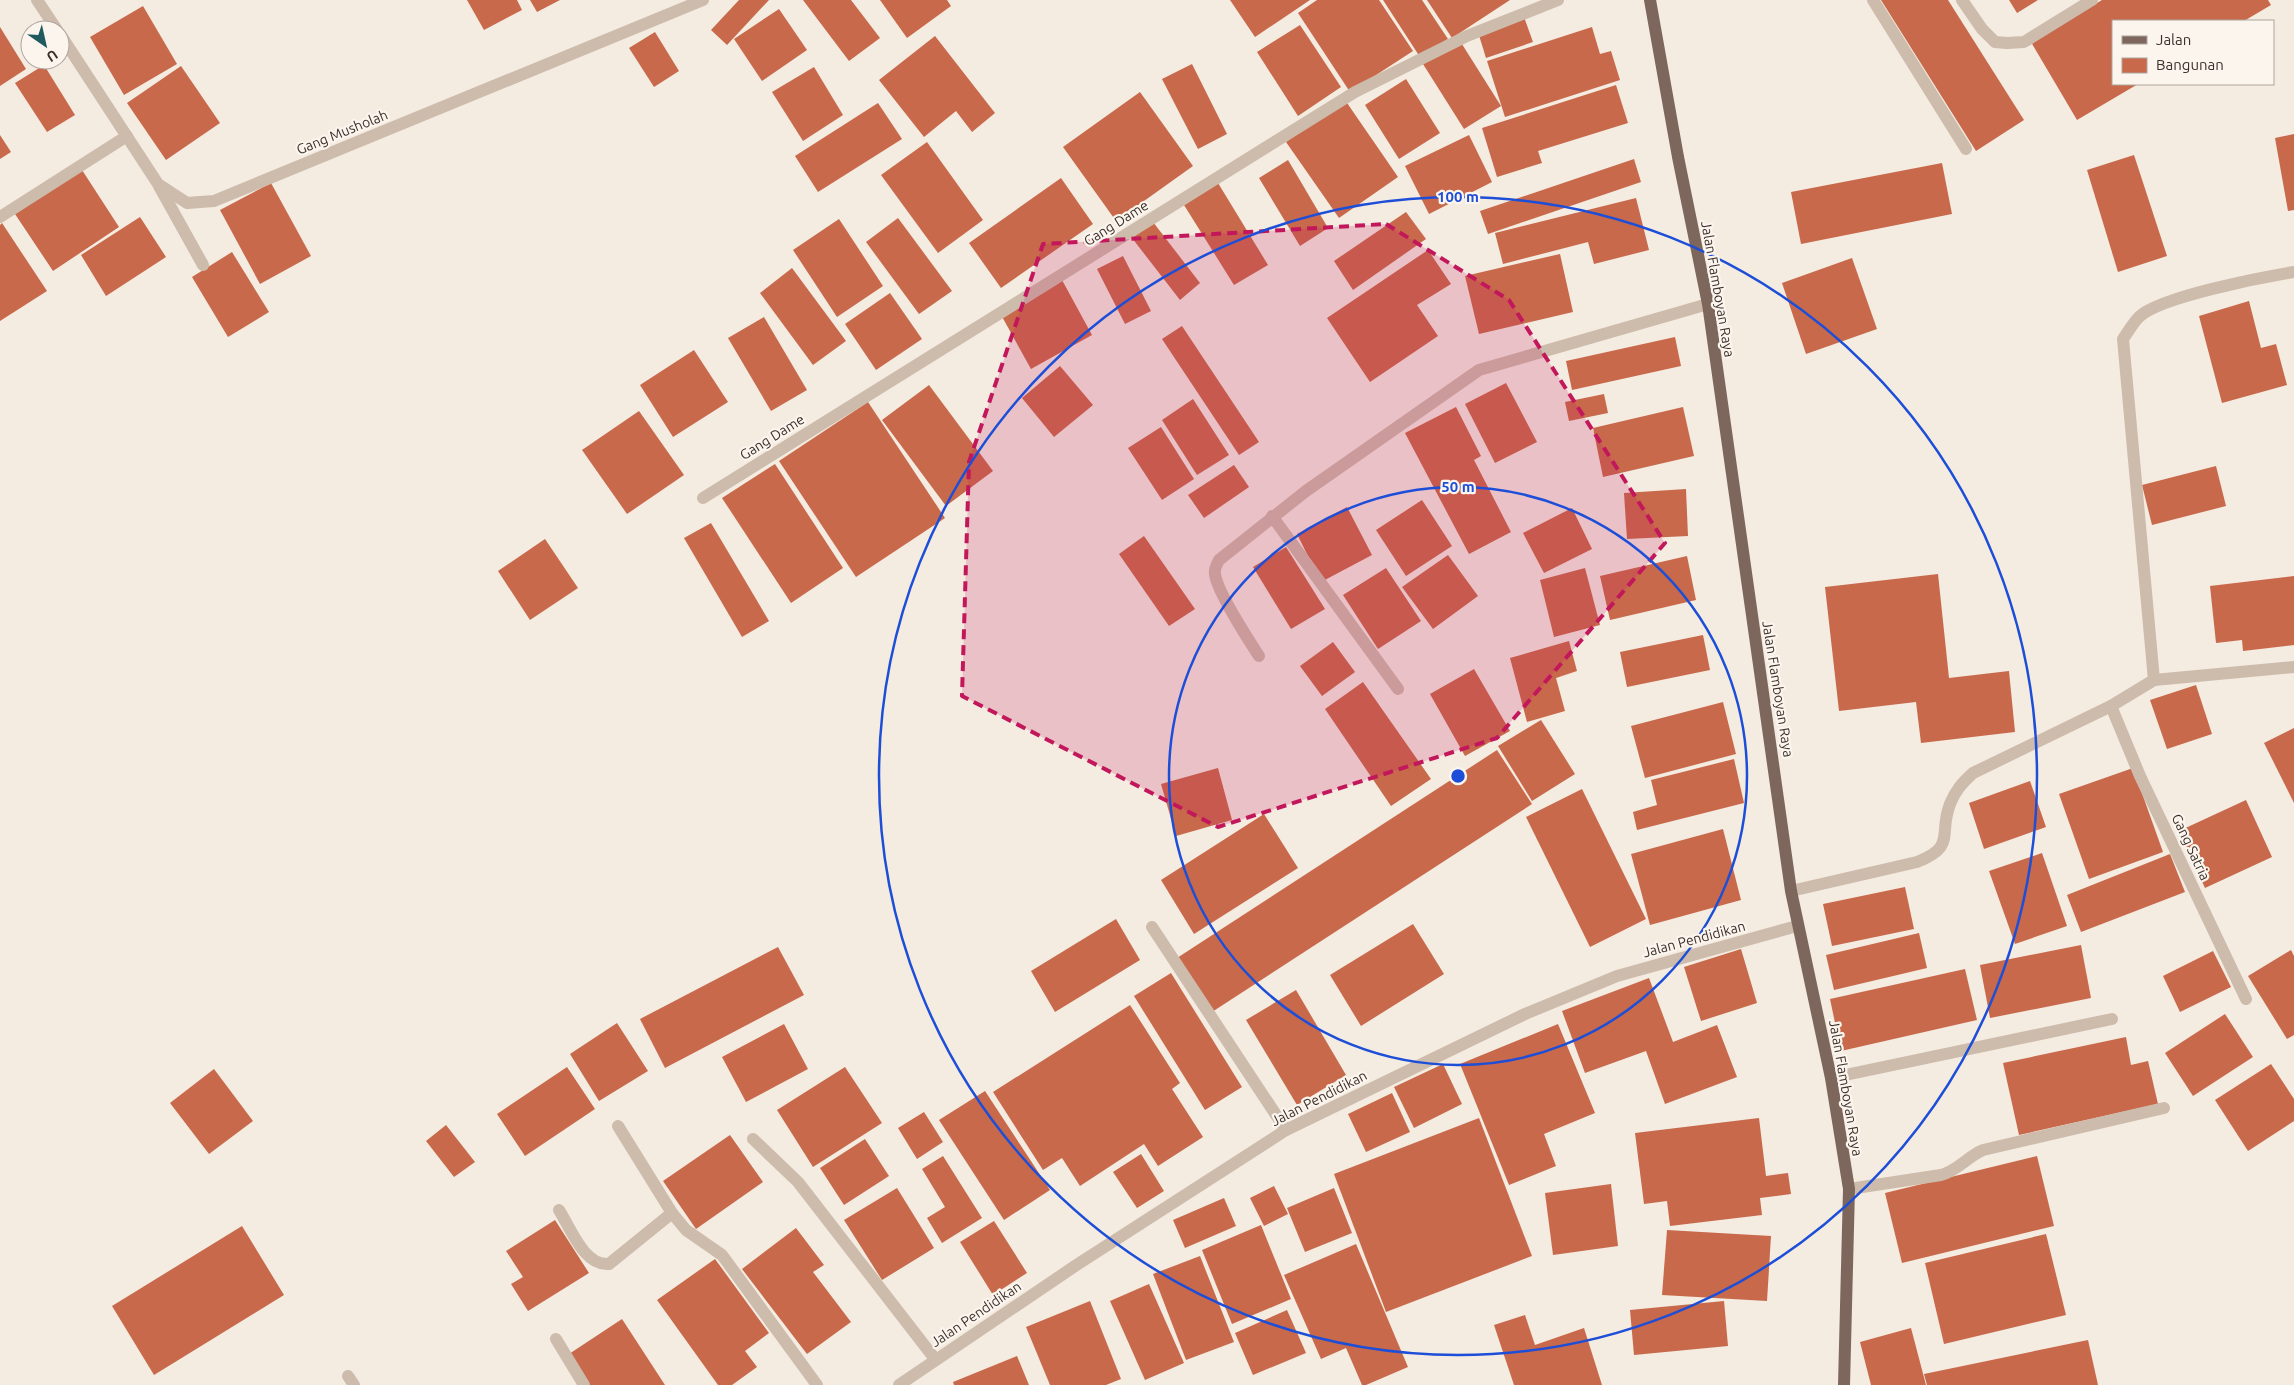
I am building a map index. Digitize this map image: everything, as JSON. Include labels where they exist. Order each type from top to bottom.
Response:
[{"type":"main road","name":"Jalan Flamboyan Raya","points":[[1650,0],[1678,157],[1708,304],[1791,891],[1831,1078],[1849,1189],[1844,1385]]},
{"type":"street","points":[[37,0],[50,20]]},
{"type":"street","name":"Gang Musholah","points":[[70,49],[158,184],[187,203],[214,200],[703,0]]},
{"type":"street","name":"Gang Dame","points":[[703,498],[1355,92],[1467,36],[1558,0]]},
{"type":"street","points":[[1873,0],[1966,149]]},
{"type":"street","points":[[1962,0],[1982,29],[1995,42],[2007,43],[2024,42],[2092,0]]},
{"type":"street","points":[[0,217],[127,136]]},
{"type":"street","points":[[158,184],[203,265]]},
{"type":"street","points":[[2154,680],[2123,339],[2140,316],[2166,304],[2246,279],[2294,272]]},
{"type":"street","points":[[1259,656],[1220,588],[1215,575],[1215,568],[1219,560],[1272,516],[1430,402],[1479,370],[1708,304]]},
{"type":"street","points":[[1272,516],[1398,689]]},
{"type":"street","points":[[1791,891],[1917,862],[1934,856],[1945,842],[1949,806],[1955,793],[1958,787],[1973,773],[2112,706],[2154,680],[2294,667]]},
{"type":"street","name":"Gang Satria","points":[[2112,706],[2140,776],[2246,999]]},
{"type":"street","name":"Jalan Pendidikan","points":[[899,1385],[935,1359],[1286,1130],[1516,1018],[1618,976],[1797,926]]},
{"type":"street","points":[[1152,927],[1286,1130]]},
{"type":"street","points":[[1831,1078],[2112,1019]]},
{"type":"street","points":[[1849,1189],[1941,1175],[1950,1172],[1983,1150],[2164,1108]]},
{"type":"street","points":[[618,1126],[672,1213],[686,1230],[722,1255],[817,1385]]},
{"type":"street","points":[[753,1138],[798,1182],[935,1359]]},
{"type":"street","points":[[559,1210],[588,1258],[598,1264],[609,1264],[672,1213]]},
{"type":"street","points":[[556,1340],[584,1385]]},
{"type":"highlighted area","points":[[1386,224],[1509,300],[1665,543],[1497,738],[1218,827],[962,696],[969,462],[1043,244]]},
{"type":"building","points":[[467,0],[517,0],[522,10],[484,30]]},
{"type":"building","points":[[530,0],[560,0],[537,12]]},
{"type":"building","points":[[739,0],[769,0],[727,45],[711,30]]},
{"type":"building","points":[[803,0],[851,0],[880,38],[849,61]]},
{"type":"building","points":[[880,0],[947,0],[951,6],[907,38]]},
{"type":"building","points":[[1230,0],[1310,0],[1255,37]]},
{"type":"building","points":[[1317,0],[1379,0],[1413,51],[1350,92],[1298,13]]},
{"type":"building","points":[[1383,0],[1422,0],[1448,39],[1420,57]]},
{"type":"building","points":[[1427,0],[1510,0],[1452,38]]},
{"type":"building","points":[[1881,0],[1948,0],[2024,120],[1976,151]]},
{"type":"building","points":[[2009,0],[2038,0],[2017,13]]},
{"type":"building","points":[[2102,0],[2268,0],[2271,5],[2246,20],[2112,20],[2112,85],[2136,85],[2077,120],[2031,42]]},
{"type":"building","points":[[143,6],[177,64],[124,95],[90,37]]},
{"type":"building","points":[[779,9],[807,50],[762,81],[734,39]]},
{"type":"building","points":[[1524,17],[1533,42],[1486,58],[1478,32]]},
{"type":"building","points":[[1300,25],[1341,87],[1298,116],[1257,52]]},
{"type":"building","points":[[0,27],[20,59],[20,70],[24,70],[0,86]]},
{"type":"building","points":[[1592,27],[1600,54],[1611,51],[1620,80],[1505,117],[1487,61]]},
{"type":"building","points":[[655,32],[679,71],[654,87],[629,48]]},
{"type":"building","points":[[935,36],[995,113],[972,132],[956,111],[924,137],[879,80]]},
{"type":"building","points":[[1460,41],[1501,106],[1464,129],[1423,64]]},
{"type":"building","points":[[1192,64],[1227,134],[1198,149],[1162,79]]},
{"type":"building","points":[[181,66],[220,123],[166,160],[127,103]]},
{"type":"building","points":[[814,67],[843,115],[803,141],[772,92]]},
{"type":"building","points":[[36,70],[47,70],[75,115],[47,132],[15,83]]},
{"type":"building","points":[[1406,79],[1440,133],[1399,159],[1365,105]]},
{"type":"building","points":[[1616,85],[1628,123],[1538,151],[1542,163],[1497,177],[1482,128]]},
{"type":"building","points":[[1140,92],[1193,166],[1116,221],[1063,147]]},
{"type":"building","points":[[1345,100],[1398,177],[1339,218],[1286,142]]},
{"type":"building","points":[[878,103],[902,139],[818,192],[795,156]]},
{"type":"building","points":[[2294,134],[2294,210],[2288,211],[2275,138]]},
{"type":"building","points":[[0,135],[11,152],[0,159]]},
{"type":"building","points":[[1469,135],[1492,182],[1429,214],[1405,166]]},
{"type":"building","points":[[927,142],[983,220],[938,253],[881,175]]},
{"type":"building","points":[[2134,155],[2167,256],[2118,272],[2087,170]]},
{"type":"building","points":[[1634,159],[1641,182],[1488,234],[1480,211]]},
{"type":"building","points":[[1288,160],[1328,228],[1300,246],[1259,178]]},
{"type":"building","points":[[1942,163],[1952,214],[1801,244],[1791,192]]},
{"type":"building","points":[[82,170],[119,227],[53,271],[15,214]]},
{"type":"building","points":[[1061,178],[1093,224],[1001,288],[969,243]]},
{"type":"building","points":[[271,183],[311,256],[260,284],[220,210]]},
{"type":"building","points":[[1218,183],[1268,265],[1234,285],[1184,205]]},
{"type":"building","points":[[1636,198],[1649,250],[1594,264],[1588,242],[1503,264],[1495,233]]},
{"type":"building","points":[[1406,212],[1426,239],[1353,290],[1334,261]]},
{"type":"building","points":[[140,217],[166,257],[106,296],[81,255]]},
{"type":"building","points":[[898,218],[952,291],[919,314],[866,242]]},
{"type":"building","points":[[839,219],[883,286],[837,317],[793,250]]},
{"type":"building","points":[[1153,222],[1200,283],[1180,300],[1132,238]]},
{"type":"building","points":[[2,223],[47,291],[0,321],[0,225]]},
{"type":"building","points":[[1428,250],[1451,284],[1417,305],[1438,336],[1370,382],[1327,318]]},
{"type":"building","points":[[232,252],[269,312],[228,337],[192,277]]},
{"type":"building","points":[[1560,254],[1573,312],[1479,334],[1465,276]]},
{"type":"building","points":[[1123,256],[1151,311],[1125,324],[1097,269]]},
{"type":"building","points":[[1852,258],[1877,329],[1806,354],[1782,283]]},
{"type":"building","points":[[792,268],[846,341],[813,365],[760,293]]},
{"type":"building","points":[[1062,280],[1092,335],[1031,369],[1000,313]]},
{"type":"building","points":[[890,293],[922,339],[876,370],[845,324]]},
{"type":"building","points":[[2249,301],[2261,348],[2276,344],[2287,385],[2222,403],[2199,316]]},
{"type":"building","points":[[764,317],[807,390],[771,411],[728,338]]},
{"type":"building","points":[[1182,326],[1259,442],[1239,455],[1162,339]]},
{"type":"building","points":[[1675,337],[1681,366],[1572,390],[1566,361]]},
{"type":"building","points":[[694,350],[728,402],[673,437],[640,385]]},
{"type":"building","points":[[1060,366],[1093,405],[1054,437],[1022,398]]},
{"type":"building","points":[[1506,383],[1537,442],[1495,463],[1465,404]]},
{"type":"building","points":[[929,385],[993,471],[946,506],[882,420]]},
{"type":"building","points":[[1604,394],[1608,413],[1569,421],[1565,402]]},
{"type":"building","points":[[1193,399],[1229,455],[1197,475],[1162,420]]},
{"type":"building","points":[[868,402],[945,518],[856,577],[779,461]]},
{"type":"building","points":[[1456,407],[1481,456],[1474,460],[1511,532],[1469,554],[1405,433]]},
{"type":"building","points":[[1683,407],[1694,456],[1603,477],[1593,428]]},
{"type":"building","points":[[639,411],[684,475],[627,514],[582,450]]},
{"type":"building","points":[[1161,427],[1194,479],[1162,500],[1128,448]]},
{"type":"building","points":[[775,464],[843,568],[791,603],[722,498]]},
{"type":"building","points":[[1234,465],[1249,487],[1204,518],[1188,495]]},
{"type":"building","points":[[2216,466],[2226,506],[2152,525],[2142,485]]},
{"type":"building","points":[[1686,489],[1688,536],[1627,539],[1624,493]]},
{"type":"building","points":[[1422,500],[1452,546],[1406,576],[1376,530]]},
{"type":"building","points":[[1347,507],[1372,555],[1321,582],[1297,534]]},
{"type":"building","points":[[1572,508],[1592,549],[1544,573],[1523,533]]},
{"type":"building","points":[[711,523],[769,621],[742,637],[684,538]]},
{"type":"building","points":[[1144,536],[1195,609],[1169,626],[1119,554]]},
{"type":"building","points":[[545,539],[578,588],[530,620],[498,571]]},
{"type":"building","points":[[1286,547],[1325,609],[1291,629],[1253,567]]},
{"type":"building","points":[[1448,555],[1478,596],[1433,629],[1402,587]]},
{"type":"building","points":[[1687,556],[1696,600],[1610,620],[1600,576]]},
{"type":"building","points":[[1386,568],[1421,621],[1378,649],[1343,595]]},
{"type":"building","points":[[1585,568],[1600,625],[1554,637],[1540,580]]},
{"type":"building","points":[[1938,574],[1949,678],[2009,671],[2015,732],[1921,743],[1916,702],[1839,711],[1825,587]]},
{"type":"building","points":[[2294,576],[2294,645],[2243,651],[2242,640],[2216,643],[2210,586]]},
{"type":"building","points":[[1703,635],[1710,670],[1627,687],[1620,652]]},
{"type":"building","points":[[1569,641],[1577,671],[1556,678],[1565,711],[1527,722],[1510,658]]},
{"type":"building","points":[[1333,642],[1355,672],[1322,696],[1300,666]]},
{"type":"building","points":[[1474,669],[1510,731],[1465,756],[1430,694]]},
{"type":"building","points":[[1363,682],[1431,779],[1391,806],[1325,709]]},
{"type":"building","points":[[2196,685],[2212,734],[2167,749],[2150,700]]},
{"type":"building","points":[[1723,702],[1736,754],[1645,778],[1631,726]]},
{"type":"building","points":[[1541,720],[1575,774],[1532,801],[1498,746]]},
{"type":"building","points":[[2294,728],[2294,803],[2264,743]]},
{"type":"building","points":[[1497,750],[1532,804],[1212,1012],[1177,958]]},
{"type":"building","points":[[1734,759],[1744,803],[1637,830],[1633,812],[1657,805],[1651,780]]},
{"type":"building","points":[[1218,768],[1232,820],[1176,836],[1161,784]]},
{"type":"building","points":[[2133,768],[2163,852],[2089,879],[2059,794]]},
{"type":"building","points":[[2030,781],[2046,827],[1984,849],[1969,803]]},
{"type":"building","points":[[1582,789],[1646,919],[1590,947],[1526,817]]},
{"type":"building","points":[[2246,800],[2272,857],[2205,888],[2179,831]]},
{"type":"building","points":[[1264,814],[1298,868],[1194,934],[1161,880]]},
{"type":"building","points":[[1723,829],[1741,900],[1650,925],[1631,854]]},
{"type":"building","points":[[2042,853],[2067,926],[2015,944],[1989,871]]},
{"type":"building","points":[[2170,854],[2185,892],[2081,932],[2067,895]]},
{"type":"building","points":[[1905,887],[1914,929],[1832,946],[1823,904]]},
{"type":"building","points":[[1116,919],[1140,960],[1055,1012],[1031,971]]},
{"type":"building","points":[[1413,924],[1444,974],[1361,1026],[1330,975]]},
{"type":"building","points":[[1919,933],[1927,968],[1834,990],[1826,955]]},
{"type":"building","points":[[2081,945],[2091,998],[1990,1018],[1980,965]]},
{"type":"building","points":[[778,947],[804,995],[665,1068],[640,1019]]},
{"type":"building","points":[[1741,949],[1757,1003],[1701,1021],[1684,967]]},
{"type":"building","points":[[2291,950],[2294,956],[2294,1035],[2287,1039],[2248,976]]},
{"type":"building","points":[[2213,951],[2231,987],[2180,1012],[2163,976]]},
{"type":"building","points":[[1965,969],[1977,1020],[1841,1051],[1830,999]]},
{"type":"building","points":[[1171,973],[1242,1087],[1205,1110],[1134,996]]},
{"type":"building","points":[[1649,978],[1673,1042],[1717,1025],[1737,1077],[1665,1104],[1646,1051],[1585,1073],[1562,1011]]},
{"type":"building","points":[[1296,990],[1346,1075],[1297,1105],[1246,1020]]},
{"type":"building","points":[[1130,1005],[1180,1083],[1172,1089],[1203,1137],[1158,1166],[1144,1144],[1080,1186],[1062,1158],[1043,1170],[993,1092]]},
{"type":"building","points":[[2225,1014],[2253,1057],[2193,1096],[2165,1053]]},
{"type":"building","points":[[617,1023],[648,1071],[599,1101],[570,1054]]},
{"type":"building","points":[[784,1024],[808,1069],[746,1102],[722,1057]]},
{"type":"building","points":[[1558,1024],[1595,1113],[1544,1134],[1556,1166],[1509,1185],[1460,1064]]},
{"type":"building","points":[[2126,1037],[2131,1065],[2148,1061],[2158,1104],[2019,1135],[2003,1063]]},
{"type":"building","points":[[1443,1064],[1462,1104],[1414,1128],[1394,1087]]},
{"type":"building","points":[[2271,1064],[2294,1099],[2294,1121],[2248,1151],[2215,1100]]},
{"type":"building","points":[[567,1067],[595,1109],[525,1156],[497,1114]]},
{"type":"building","points":[[845,1067],[882,1123],[813,1167],[777,1110]]},
{"type":"building","points":[[214,1069],[253,1121],[209,1154],[170,1103]]},
{"type":"building","points":[[985,1091],[1050,1190],[1004,1220],[939,1120]]},
{"type":"building","points":[[1392,1093],[1410,1132],[1366,1152],[1348,1114]]},
{"type":"building","points":[[924,1112],[943,1142],[917,1159],[898,1128]]},
{"type":"building","points":[[1479,1118],[1532,1256],[1386,1312],[1334,1174]]},
{"type":"building","points":[[1759,1118],[1766,1176],[1788,1173],[1791,1194],[1760,1198],[1762,1215],[1670,1226],[1667,1201],[1644,1204],[1635,1133]]},
{"type":"building","points":[[446,1125],[475,1162],[454,1177],[426,1141]]},
{"type":"building","points":[[730,1135],[763,1182],[696,1229],[663,1181]]},
{"type":"building","points":[[865,1139],[889,1176],[844,1205],[820,1168]]},
{"type":"building","points":[[1141,1154],[1164,1191],[1137,1208],[1113,1172]]},
{"type":"building","points":[[943,1156],[982,1218],[942,1243],[927,1218],[945,1207],[922,1169]]},
{"type":"building","points":[[2037,1156],[2054,1226],[1902,1263],[1885,1193]]},
{"type":"building","points":[[1611,1184],[1618,1246],[1553,1255],[1545,1193]]},
{"type":"building","points":[[1274,1186],[1288,1214],[1264,1226],[1250,1198]]},
{"type":"building","points":[[897,1188],[934,1248],[882,1280],[844,1220]]},
{"type":"building","points":[[1334,1188],[1352,1233],[1305,1252],[1287,1208]]},
{"type":"building","points":[[1224,1198],[1236,1226],[1185,1248],[1173,1220]]},
{"type":"building","points":[[555,1220],[589,1273],[528,1311],[511,1284],[523,1277],[506,1251]]},
{"type":"building","points":[[994,1221],[1027,1273],[993,1295],[960,1242]]},
{"type":"building","points":[[1261,1225],[1291,1299],[1232,1324],[1202,1250]]},
{"type":"building","points":[[242,1226],[284,1295],[154,1375],[112,1306]]},
{"type":"building","points":[[796,1228],[824,1265],[813,1272],[851,1322],[807,1354],[742,1269]]},
{"type":"building","points":[[1667,1230],[1771,1236],[1767,1301],[1662,1295]]},
{"type":"building","points":[[2046,1234],[2066,1315],[1944,1344],[1925,1263]]},
{"type":"building","points":[[1356,1244],[1408,1367],[1366,1385],[1362,1385],[1346,1348],[1321,1359],[1284,1275]]},
{"type":"building","points":[[1200,1256],[1234,1342],[1186,1360],[1153,1274]]},
{"type":"building","points":[[715,1259],[769,1333],[745,1351],[757,1367],[732,1385],[718,1385],[657,1300]]},
{"type":"building","points":[[1149,1284],[1184,1363],[1145,1380],[1110,1301]]},
{"type":"building","points":[[1090,1301],[1121,1379],[1106,1385],[1050,1385],[1026,1327]]},
{"type":"building","points":[[1724,1301],[1728,1346],[1634,1355],[1630,1310]]},
{"type":"building","points":[[1287,1310],[1306,1353],[1253,1375],[1235,1333]]},
{"type":"building","points":[[1525,1315],[1535,1345],[1584,1328],[1602,1385],[1514,1385],[1494,1325]]},
{"type":"building","points":[[622,1319],[665,1385],[589,1385],[569,1354]]},
{"type":"building","points":[[1911,1328],[1926,1385],[1871,1385],[1860,1342]]},
{"type":"building","points":[[2088,1340],[2098,1385],[1927,1385],[1924,1374]]},
{"type":"building","points":[[1017,1356],[1029,1385],[954,1385],[953,1382]]}]
